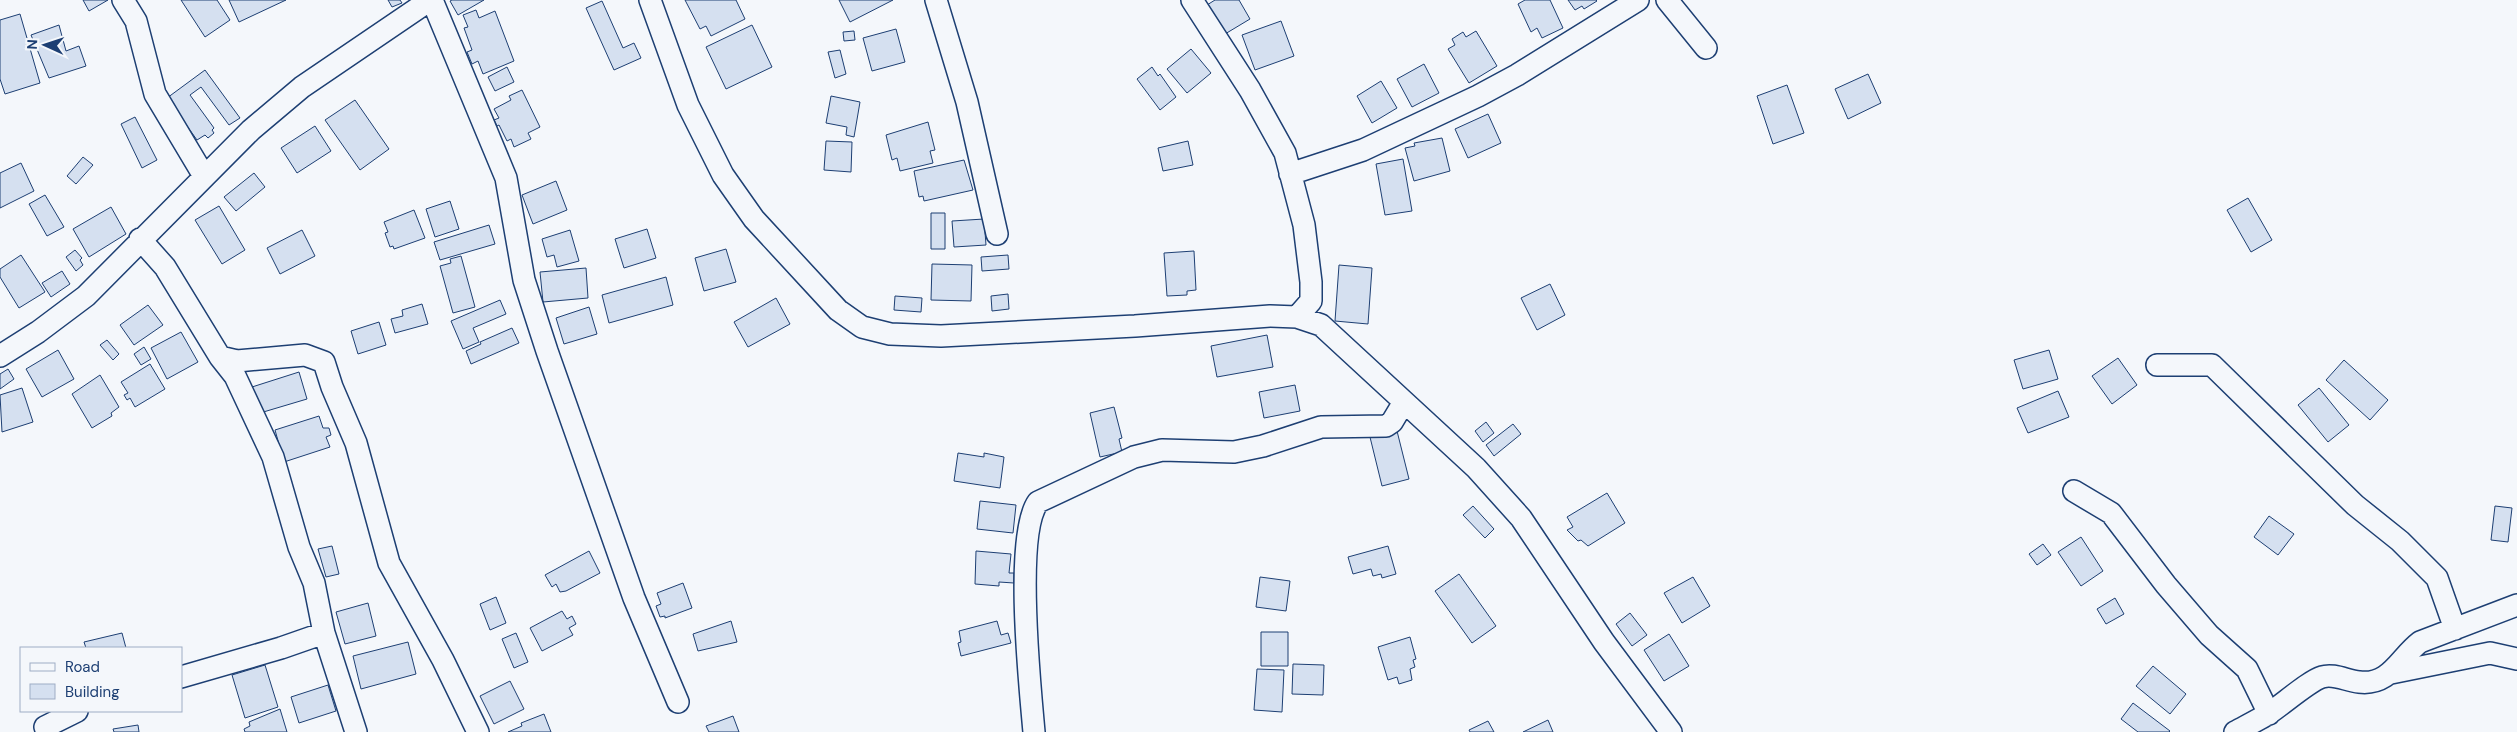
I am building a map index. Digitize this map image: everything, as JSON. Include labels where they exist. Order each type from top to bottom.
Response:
[{"type":"street","points":[[123,0],[136,21],[155,94],[204,176]]},
{"type":"street","points":[[0,356],[38,332],[86,296],[140,239],[251,130],[302,87],[431,0],[506,178],[524,280],[547,351],[634,598],[678,702]]},
{"type":"street","points":[[650,0],[688,105],[722,175],[754,219],[832,304],[862,327],[890,334],[941,336],[1135,326],[1270,316],[1297,317],[1321,325],[1476,468],[1521,518],[1604,642],[1671,732]]},
{"type":"street","points":[[936,0],[967,102],[997,234]]},
{"type":"street","points":[[1192,0],[1250,90],[1285,153],[1304,225],[1311,282],[1311,301],[1297,317]]},
{"type":"street","points":[[1290,174],[1362,150],[1478,96],[1517,75],[1638,0]]},
{"type":"street","points":[[1667,0],[1706,48]]},
{"type":"street","points":[[140,239],[165,267],[220,357],[236,376],[272,457],[299,547],[314,583],[324,632],[356,732]]},
{"type":"street","points":[[220,357],[238,361],[305,355],[324,362],[332,387],[356,443],[389,563],[405,595],[435,645],[478,732]]},
{"type":"street","points":[[2157,365],[2212,365],[2328,480],[2355,505],[2400,541],[2437,578],[2454,629]]},
{"type":"street","points":[[1034,732],[1024,601],[1028,540],[1033,513],[1038,502],[1134,457],[1162,450],[1234,452],[1263,446],[1332,425],[1386,426],[1392,422],[1404,402]]},
{"type":"street","points":[[2074,491],[2111,513],[2166,585],[2209,635],[2246,669],[2269,714]]},
{"type":"street","points":[[2235,732],[2269,714],[2321,677],[2334,676],[2361,682],[2382,680],[2391,673],[2410,649],[2420,642],[2517,605]]},
{"type":"street","points":[[182,677],[281,648],[324,632]]},
{"type":"street","points":[[2391,673],[2490,653],[2517,659]]},
{"type":"street","points":[[45,727],[74,712]]},
{"type":"building","points":[[83,0],[108,0],[89,11]]},
{"type":"building","points":[[181,0],[217,0],[230,20],[205,37]]},
{"type":"building","points":[[229,0],[286,0],[239,22]]},
{"type":"building","points":[[388,0],[400,0],[402,3],[392,7]]},
{"type":"building","points":[[484,0],[458,15],[450,1]]},
{"type":"building","points":[[685,0],[736,0],[745,19],[711,36],[706,26],[700,29]]},
{"type":"building","points":[[839,0],[893,0],[850,22]]},
{"type":"building","points":[[1215,0],[1239,0],[1250,19],[1225,34],[1207,5]]},
{"type":"building","points":[[1525,0],[1550,0],[1563,28],[1542,38],[1537,28],[1531,32],[1518,4]]},
{"type":"building","points":[[1568,0],[1597,1],[1584,9],[1582,6],[1575,10]]},
{"type":"building","points":[[602,1],[623,48],[634,43],[641,58],[614,70],[586,8]]},
{"type":"building","points":[[476,10],[479,18],[495,11],[514,61],[483,74],[478,61],[472,64],[467,52],[472,50],[464,28],[468,27],[463,15]]},
{"type":"building","points":[[20,14],[40,83],[5,94],[0,79],[0,20]]},
{"type":"building","points":[[1281,21],[1294,56],[1255,70],[1242,35]]},
{"type":"building","points":[[59,25],[66,51],[79,46],[86,66],[49,78],[31,35]]},
{"type":"building","points":[[752,25],[772,67],[726,89],[706,47]]},
{"type":"building","points":[[896,29],[905,62],[872,71],[863,38]]},
{"type":"building","points":[[854,31],[855,40],[844,41],[843,32]]},
{"type":"building","points":[[1476,31],[1497,66],[1469,83],[1448,49],[1455,45],[1452,39],[1463,32],[1466,37]]},
{"type":"building","points":[[1191,49],[1211,73],[1187,93],[1167,69]]},
{"type":"building","points":[[840,50],[846,74],[835,78],[828,52]]},
{"type":"building","points":[[1424,64],[1439,93],[1412,107],[1397,79]]},
{"type":"building","points":[[507,67],[514,82],[495,91],[488,77]]},
{"type":"building","points":[[1152,67],[1158,76],[1160,74],[1176,97],[1160,110],[1137,79]]},
{"type":"building","points":[[205,70],[240,118],[229,125],[201,87],[190,95],[214,128],[212,130],[214,133],[208,138],[205,135],[197,140],[167,98]]},
{"type":"building","points":[[1868,74],[1881,103],[1848,119],[1835,89]]},
{"type":"building","points":[[1381,81],[1397,108],[1372,123],[1357,96]]},
{"type":"building","points":[[1787,85],[1804,133],[1773,144],[1757,96]]},
{"type":"building","points":[[522,90],[540,127],[528,133],[531,139],[514,147],[511,139],[507,141],[499,125],[497,126],[494,120],[499,118],[494,109],[511,100],[509,96]]},
{"type":"building","points":[[831,96],[860,102],[854,137],[846,135],[847,127],[826,123]]},
{"type":"building","points":[[355,100],[389,149],[360,170],[325,120]]},
{"type":"building","points":[[1488,114],[1501,143],[1468,158],[1455,129]]},
{"type":"building","points":[[135,117],[157,160],[142,168],[121,124]]},
{"type":"building","points":[[928,122],[935,150],[930,151],[933,163],[900,171],[897,158],[892,160],[886,135]]},
{"type":"building","points":[[315,126],[331,151],[297,173],[281,148]]},
{"type":"building","points":[[1442,138],[1450,171],[1414,181],[1405,148],[1415,146],[1414,143]]},
{"type":"building","points":[[826,141],[852,142],[851,172],[824,170]]},
{"type":"building","points":[[1188,141],[1193,165],[1163,171],[1158,148]]},
{"type":"building","points":[[83,157],[93,165],[76,184],[67,176]]},
{"type":"building","points":[[1403,159],[1412,211],[1385,215],[1376,164]]},
{"type":"building","points":[[964,160],[973,190],[924,201],[923,196],[919,197],[914,171]]},
{"type":"building","points":[[21,163],[34,191],[0,208],[0,173]]},
{"type":"building","points":[[254,173],[265,187],[236,211],[224,197]]},
{"type":"building","points":[[556,181],[567,210],[533,224],[522,195]]},
{"type":"building","points":[[45,195],[64,227],[47,236],[29,204]]},
{"type":"building","points":[[2248,198],[2272,240],[2251,252],[2227,210]]},
{"type":"building","points":[[450,201],[459,229],[435,237],[426,209]]},
{"type":"building","points":[[219,206],[245,250],[222,264],[195,220]]},
{"type":"building","points":[[111,207],[126,234],[89,257],[73,229]]},
{"type":"building","points":[[414,210],[425,238],[394,249],[393,246],[390,247],[385,233],[388,232],[384,222]]},
{"type":"building","points":[[931,213],[945,213],[945,249],[931,249]]},
{"type":"building","points":[[984,219],[986,245],[954,247],[952,221]]},
{"type":"building","points":[[489,225],[495,244],[440,260],[434,242]]},
{"type":"building","points":[[647,229],[656,258],[624,268],[615,239]]},
{"type":"building","points":[[302,230],[315,256],[280,274],[267,248]]},
{"type":"building","points":[[570,230],[579,261],[557,267],[554,255],[547,257],[542,239]]},
{"type":"building","points":[[726,249],[736,282],[704,291],[695,258]]},
{"type":"building","points":[[75,250],[82,258],[80,260],[83,265],[76,271],[66,257]]},
{"type":"building","points":[[1194,251],[1196,290],[1187,291],[1187,295],[1167,296],[1164,253]]},
{"type":"building","points":[[21,255],[45,292],[19,308],[0,277],[0,269]]},
{"type":"building","points":[[1008,255],[1009,269],[982,271],[981,257]]},
{"type":"building","points":[[461,256],[475,307],[453,313],[440,266],[451,263],[450,259]]},
{"type":"building","points":[[932,264],[972,265],[971,301],[931,300]]},
{"type":"building","points":[[1339,265],[1372,268],[1368,324],[1335,321]]},
{"type":"building","points":[[586,268],[588,298],[543,302],[540,272]]},
{"type":"building","points":[[62,271],[70,284],[51,297],[42,283]]},
{"type":"building","points":[[666,277],[673,305],[609,323],[602,295]]},
{"type":"building","points":[[1550,284],[1565,315],[1537,330],[1521,298]]},
{"type":"building","points":[[1008,294],[1009,309],[992,311],[991,296]]},
{"type":"building","points":[[895,296],[922,298],[921,312],[894,310]]},
{"type":"building","points":[[776,298],[790,324],[748,347],[734,322]]},
{"type":"building","points":[[500,300],[506,314],[473,328],[479,342],[463,349],[451,321]]},
{"type":"building","points":[[422,304],[428,324],[395,333],[391,319],[403,316],[402,310]]},
{"type":"building","points":[[148,305],[163,325],[134,345],[120,325]]},
{"type":"building","points":[[589,307],[597,334],[564,344],[556,318]]},
{"type":"building","points":[[379,322],[386,345],[358,354],[351,331]]},
{"type":"building","points":[[512,328],[519,343],[471,364],[466,351],[481,344],[480,342]]},
{"type":"building","points":[[181,332],[198,362],[167,379],[151,348]]},
{"type":"building","points":[[1267,335],[1273,367],[1217,377],[1211,346]]},
{"type":"building","points":[[107,340],[119,354],[113,360],[100,345]]},
{"type":"building","points":[[144,347],[151,359],[141,365],[134,354]]},
{"type":"building","points":[[58,350],[74,379],[42,397],[26,369]]},
{"type":"building","points":[[2049,350],[2058,379],[2023,389],[2014,360]]},
{"type":"building","points":[[2118,358],[2137,385],[2112,404],[2092,376]]},
{"type":"building","points":[[2344,360],[2388,400],[2370,420],[2326,380]]},
{"type":"building","points":[[150,364],[165,389],[135,407],[130,398],[127,400],[124,395],[128,393],[121,382]]},
{"type":"building","points":[[8,369],[14,379],[0,389],[0,374]]},
{"type":"building","points":[[299,372],[307,399],[260,413],[252,387]]},
{"type":"building","points":[[100,375],[119,407],[111,413],[112,416],[92,428],[72,394]]},
{"type":"building","points":[[1295,385],[1300,411],[1264,418],[1259,392]]},
{"type":"building","points":[[22,388],[33,422],[2,432],[0,395]]},
{"type":"building","points":[[2319,388],[2349,425],[2328,442],[2298,405]]},
{"type":"building","points":[[2058,391],[2069,417],[2028,433],[2017,408]]},
{"type":"building","points":[[1114,407],[1122,438],[1119,439],[1122,452],[1100,457],[1090,413]]},
{"type":"building","points":[[319,416],[323,428],[329,428],[331,435],[326,437],[330,447],[284,462],[275,430]]},
{"type":"building","points":[[1486,422],[1494,433],[1483,442],[1475,431]]},
{"type":"building","points":[[1513,424],[1521,434],[1494,456],[1486,445]]},
{"type":"building","points":[[1396,427],[1409,479],[1382,486],[1369,433]]},
{"type":"building","points":[[958,453],[984,457],[984,453],[1004,457],[1000,488],[954,481]]},
{"type":"building","points":[[1607,493],[1625,523],[1588,546],[1581,540],[1578,541],[1567,530],[1573,527],[1567,517]]},
{"type":"building","points":[[980,501],[1016,505],[1013,533],[977,529]]},
{"type":"building","points":[[1473,506],[1494,529],[1485,538],[1463,515]]},
{"type":"building","points":[[2495,506],[2512,508],[2508,542],[2491,540]]},
{"type":"building","points":[[2269,516],[2294,534],[2278,555],[2254,537]]},
{"type":"building","points":[[2081,537],[2103,571],[2081,586],[2058,552]]},
{"type":"building","points":[[2043,544],[2051,555],[2037,565],[2029,554]]},
{"type":"building","points":[[332,546],[339,574],[326,577],[318,549]]},
{"type":"building","points":[[1388,546],[1396,574],[1382,578],[1381,574],[1373,576],[1371,569],[1353,574],[1348,557]]},
{"type":"building","points":[[589,551],[600,573],[566,591],[560,592],[556,584],[552,587],[545,575]]},
{"type":"building","points":[[976,551],[1011,554],[1009,573],[1014,573],[1014,583],[999,582],[999,586],[975,584]]},
{"type":"building","points":[[1459,574],[1496,626],[1472,643],[1435,591]]},
{"type":"building","points":[[1260,577],[1290,581],[1286,611],[1256,607]]},
{"type":"building","points":[[1693,577],[1710,606],[1682,623],[1664,593]]},
{"type":"building","points":[[683,583],[692,608],[665,618],[665,616],[660,617],[656,606],[661,604],[657,593]]},
{"type":"building","points":[[496,597],[506,623],[490,630],[480,604]]},
{"type":"building","points":[[2115,598],[2124,614],[2106,624],[2097,609]]},
{"type":"building","points":[[368,603],[376,636],[345,644],[336,612]]},
{"type":"building","points":[[562,611],[567,619],[572,616],[576,624],[569,628],[573,635],[542,651],[530,628]]},
{"type":"building","points":[[1630,613],[1647,635],[1632,646],[1616,624]]},
{"type":"building","points":[[731,621],[737,642],[698,651],[693,634]]},
{"type":"building","points":[[997,621],[1001,635],[1008,633],[1011,643],[961,656],[958,643],[961,642],[959,631]]},
{"type":"building","points":[[1261,632],[1288,632],[1288,666],[1261,666]]},
{"type":"building","points":[[122,633],[126,647],[86,647],[84,642]]},
{"type":"building","points":[[516,633],[528,662],[514,668],[502,639]]},
{"type":"building","points":[[1669,634],[1689,666],[1664,681],[1644,650]]},
{"type":"building","points":[[1410,637],[1416,659],[1413,660],[1415,667],[1410,669],[1412,680],[1399,684],[1397,677],[1388,680],[1378,647]]},
{"type":"building","points":[[408,642],[416,674],[361,689],[353,656]]},
{"type":"building","points":[[1293,664],[1324,665],[1323,695],[1292,694]]},
{"type":"building","points":[[265,665],[278,707],[245,718],[232,675]]},
{"type":"building","points":[[2153,666],[2186,694],[2170,714],[2136,686]]},
{"type":"building","points":[[1257,669],[1284,670],[1282,712],[1254,710]]},
{"type":"building","points":[[510,681],[524,709],[494,724],[480,696]]},
{"type":"building","points":[[328,685],[336,711],[299,723],[291,697]]},
{"type":"building","points":[[2133,703],[2170,731],[2138,732],[2121,719]]},
{"type":"building","points":[[280,709],[287,732],[245,732],[244,729],[250,726],[249,722]]},
{"type":"building","points":[[544,714],[551,732],[508,732],[522,726],[521,723]]},
{"type":"building","points":[[733,716],[739,732],[709,732],[706,726]]},
{"type":"building","points":[[1548,720],[1553,732],[1523,732]]},
{"type":"building","points":[[1488,721],[1494,732],[1470,732],[1469,730]]},
{"type":"building","points":[[138,725],[139,732],[114,732],[113,729]]}]
